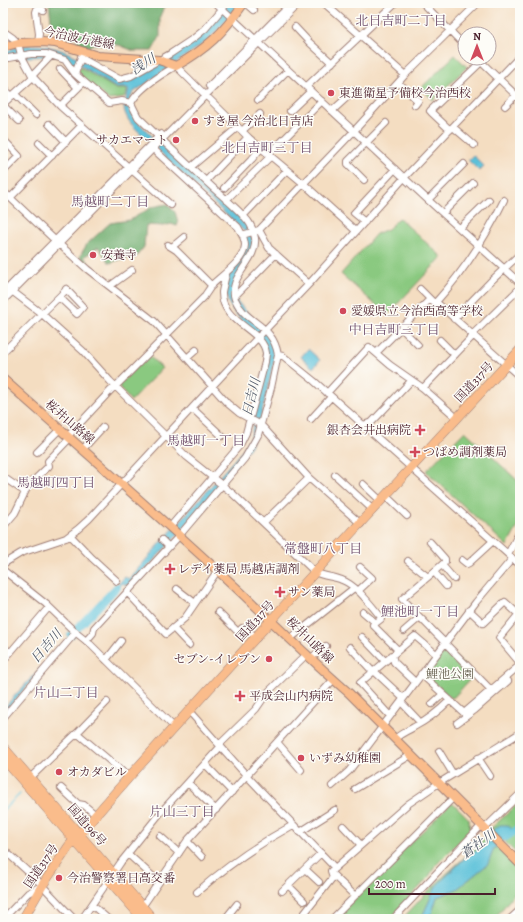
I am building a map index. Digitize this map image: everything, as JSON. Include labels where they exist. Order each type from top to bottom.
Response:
[{"type":"highway","name":"国道317号","points":[[22,919],[42,886],[77,837],[129,777],[315,572],[361,524],[520,350]]},
{"type":"highway","name":"国道196号","points":[[3,747],[77,837]]},
{"type":"highway","name":"国道196号","points":[[3,758],[77,837],[112,877],[139,914],[153,919]]},
{"type":"main road","points":[[174,65],[196,55],[216,39],[232,17],[245,3]]},
{"type":"main road","name":"今治波方港線","points":[[3,47],[38,42],[55,44],[82,55],[160,60],[174,65]]},
{"type":"main road","name":"桜井山路線","points":[[3,379],[122,483],[291,638],[349,693],[520,864]]},
{"type":"street","points":[[216,3],[404,178],[480,245],[520,283]]},
{"type":"street","points":[[76,71],[82,55],[119,79],[131,76],[170,54],[194,38],[223,10],[227,3]]},
{"type":"street","points":[[245,3],[254,10]]},
{"type":"street","points":[[257,41],[291,3]]},
{"type":"street","points":[[3,300],[6,290],[57,242],[257,41],[299,3]]},
{"type":"street","points":[[324,3],[405,76]]},
{"type":"street","points":[[290,111],[332,63],[395,3]]},
{"type":"street","points":[[423,3],[457,39]]},
{"type":"street","points":[[242,235],[255,231],[304,184],[405,76],[478,3]]},
{"type":"street","points":[[38,42],[39,34],[36,12],[37,9],[40,8],[43,10]]},
{"type":"street","points":[[295,27],[332,63]]},
{"type":"street","points":[[3,32],[13,38],[19,45],[21,55],[32,76],[60,106],[171,205]]},
{"type":"street","points":[[3,59],[21,55],[42,54],[65,60],[84,82],[109,103],[122,101],[131,103]]},
{"type":"street","points":[[19,122],[3,105],[51,56]]},
{"type":"street","points":[[3,564],[21,553],[66,538],[88,519],[309,284],[404,178],[520,56]]},
{"type":"street","points":[[131,103],[135,95],[174,65],[205,93],[248,137],[304,184],[356,231]]},
{"type":"street","points":[[473,66],[430,111],[451,129],[474,145]]},
{"type":"street","points":[[485,66],[518,97],[505,106]]},
{"type":"street","points":[[60,69],[78,88]]},
{"type":"street","points":[[258,100],[288,70]]},
{"type":"street","points":[[60,106],[84,82]]},
{"type":"street","points":[[399,83],[418,101],[415,105]]},
{"type":"street","points":[[3,88],[36,115]]},
{"type":"street","points":[[332,111],[354,91]]},
{"type":"street","points":[[226,200],[322,102]]},
{"type":"street","points":[[131,103],[137,115],[243,216],[269,248],[309,284]]},
{"type":"street","points":[[191,167],[260,114]]},
{"type":"street","points":[[364,180],[348,164],[348,161],[386,123]]},
{"type":"street","points":[[49,124],[66,142]]},
{"type":"street","points":[[82,125],[52,156],[5,195],[57,242],[154,321],[227,403],[260,425],[309,478],[361,524]]},
{"type":"street","points":[[206,181],[248,137]]},
{"type":"street","points":[[3,139],[19,156],[3,172]]},
{"type":"street","points":[[39,142],[52,156]]},
{"type":"street","points":[[3,527],[14,513],[28,486],[49,466],[48,461],[105,395],[116,386],[204,297],[212,286],[226,274],[242,254],[245,245],[238,227],[151,147]]},
{"type":"street","points":[[224,188],[261,148]]},
{"type":"street","points":[[428,200],[464,164]]},
{"type":"street","points":[[364,222],[354,213],[395,169]]},
{"type":"street","points":[[243,216],[287,170]]},
{"type":"street","points":[[443,213],[473,184]]},
{"type":"street","points":[[460,228],[489,200]]},
{"type":"street","points":[[376,353],[401,328],[452,285],[480,245],[504,200]]},
{"type":"street","points":[[86,641],[93,633],[94,628],[179,536],[222,484],[246,458],[254,445],[272,388],[278,355],[274,340],[241,309],[234,293],[236,281],[252,254],[255,231]]},
{"type":"street","points":[[184,237],[170,246],[212,286]]},
{"type":"street","points":[[223,292],[234,293],[276,254]]},
{"type":"street","points":[[454,319],[520,254]]},
{"type":"street","points":[[110,286],[132,270]]},
{"type":"street","points":[[514,277],[520,272]]},
{"type":"street","points":[[170,527],[214,478],[240,445],[246,433],[265,362],[266,353],[258,338],[228,312],[224,303],[223,292],[226,274]]},
{"type":"street","points":[[423,388],[472,335],[520,288]]},
{"type":"street","points":[[3,352],[66,289],[84,307],[76,314],[59,297]]},
{"type":"street","points":[[420,289],[520,377]]},
{"type":"street","points":[[6,290],[42,314],[83,351],[187,457],[222,484],[264,522],[315,572],[321,576],[341,579],[356,589],[380,616],[380,619],[373,626],[398,650]]},
{"type":"street","points":[[401,328],[418,345]]},
{"type":"street","points":[[440,340],[455,355]]},
{"type":"street","points":[[311,419],[369,347],[411,381],[415,381],[457,418]]},
{"type":"street","points":[[187,358],[196,350]]},
{"type":"street","points":[[278,355],[283,356],[412,467],[520,565]]},
{"type":"street","points":[[363,425],[372,422],[411,381]]},
{"type":"street","points":[[192,408],[222,436]]},
{"type":"street","points":[[82,449],[103,427]]},
{"type":"street","points":[[37,452],[60,429]]},
{"type":"street","points":[[335,475],[373,510]]},
{"type":"street","points":[[3,476],[25,492]]},
{"type":"street","points":[[264,522],[309,478]]},
{"type":"street","points":[[363,484],[407,516]]},
{"type":"street","points":[[332,786],[349,771],[510,556],[520,531]]},
{"type":"street","points":[[70,535],[117,581]]},
{"type":"street","points":[[162,540],[169,546]]},
{"type":"street","points":[[462,560],[466,564],[469,563],[493,541]]},
{"type":"street","points":[[430,542],[445,559],[445,562],[402,599],[419,618],[493,691]]},
{"type":"street","points":[[408,560],[428,577]]},
{"type":"street","points":[[442,565],[454,579]]},
{"type":"street","points":[[291,638],[372,578],[360,567]]},
{"type":"street","points":[[3,570],[49,607],[106,660],[174,727]]},
{"type":"street","points":[[127,592],[166,634],[185,618],[218,570]]},
{"type":"street","points":[[434,572],[446,586]]},
{"type":"street","points":[[177,589],[195,603]]},
{"type":"street","points":[[456,723],[475,710],[520,664],[499,638],[518,615],[517,613],[505,602],[483,623],[469,610]]},
{"type":"street","points":[[3,661],[49,607]]},
{"type":"street","points":[[218,612],[238,632],[242,628],[245,628],[256,638]]},
{"type":"street","points":[[363,612],[376,623]]},
{"type":"street","points":[[404,631],[419,618]]},
{"type":"street","points":[[172,628],[189,645]]},
{"type":"street","points":[[3,718],[74,631]]},
{"type":"street","points":[[390,716],[360,683],[415,636],[436,654]]},
{"type":"street","points":[[362,637],[385,662]]},
{"type":"street","points":[[106,660],[121,641]]},
{"type":"street","points":[[3,646],[10,653]]},
{"type":"street","points":[[82,919],[128,854],[159,814],[221,745],[256,709],[267,693],[309,656],[326,646]]},
{"type":"street","points":[[350,647],[402,700],[418,720]]},
{"type":"street","points":[[392,655],[394,662],[415,682]]},
{"type":"street","points":[[421,674],[464,713],[520,670]]},
{"type":"street","points":[[139,914],[158,882],[187,841],[334,679]]},
{"type":"street","points":[[432,704],[443,694]]},
{"type":"street","points":[[395,739],[402,732],[414,727],[445,706],[450,700]]},
{"type":"street","points":[[30,778],[107,702]]},
{"type":"street","points":[[189,711],[221,745],[247,776],[335,868]]},
{"type":"street","points":[[77,733],[129,777]]},
{"type":"street","points":[[355,896],[334,876],[331,871],[408,804],[439,782],[520,733]]},
{"type":"street","points":[[277,742],[301,770]]},
{"type":"street","points":[[439,751],[453,774]]},
{"type":"street","points":[[355,789],[411,755]]},
{"type":"street","points":[[478,758],[490,776]]},
{"type":"street","points":[[205,764],[232,792]]},
{"type":"street","points":[[188,783],[216,810]]},
{"type":"street","points":[[61,788],[78,804],[84,805],[96,815]]},
{"type":"street","points":[[393,919],[520,794]]},
{"type":"street","points":[[332,919],[454,797]]},
{"type":"street","points":[[300,832],[335,810]]},
{"type":"street","points":[[197,892],[220,872],[264,840],[293,825]]},
{"type":"street","points":[[342,826],[361,845]]},
{"type":"street","points":[[160,836],[179,853]]},
{"type":"street","points":[[187,841],[202,857]]},
{"type":"street","points":[[3,849],[74,919]]},
{"type":"street","points":[[282,891],[321,853]]},
{"type":"street","points":[[128,854],[158,882]]},
{"type":"street","points":[[305,869],[319,882]]},
{"type":"street","points":[[300,919],[334,876]]},
{"type":"street","points":[[288,885],[304,901]]},
{"type":"street","points":[[3,919],[28,893],[42,886]]},
{"type":"street","points":[[224,919],[236,904]]},
{"type":"street","points":[[92,905],[108,919]]},
{"type":"street","points":[[510,919],[520,910]]},
{"type":"green space","points":[[49,3],[166,3],[160,16],[160,37],[152,51],[134,51],[119,45],[93,44],[88,47],[79,45],[77,38],[61,30],[52,29]]},
{"type":"green space","points":[[455,55],[457,57],[457,66],[467,67],[433,100],[421,88]]},
{"type":"green space","points":[[80,67],[116,89],[127,89],[127,93],[124,98],[109,100],[77,73]]},
{"type":"green space","points":[[167,204],[175,212],[178,222],[177,226],[171,224],[164,226],[146,225],[144,247],[135,258],[125,258],[110,263],[98,247],[84,257],[89,263],[87,264],[82,260],[80,256],[87,244],[110,223],[130,220],[152,207]]},
{"type":"green space","points":[[399,218],[442,257],[387,315],[341,274],[376,234],[388,229]]},
{"type":"green space","points":[[148,355],[162,368],[131,401],[118,386]]},
{"type":"green space","points":[[465,431],[520,483],[520,523],[507,546],[426,471]]},
{"type":"green space","name":"鯉池公園","points":[[444,646],[474,675],[454,697],[451,698],[423,673]]},
{"type":"green space","points":[[452,802],[469,819],[470,831],[436,865],[428,878],[390,919],[334,919]]},
{"type":"green space","points":[[520,802],[520,827],[517,832],[520,830],[520,857],[505,842],[516,832],[488,842],[475,852],[468,855],[436,886],[421,919],[402,919],[431,888],[477,846],[487,835],[487,832]]},
{"type":"green space","points":[[498,847],[520,868],[520,887],[494,919],[427,919],[432,913],[437,897],[457,889],[488,864],[494,848]]},
{"type":"water","points":[[229,3],[240,3],[207,41],[134,92],[131,96],[129,109],[146,130],[246,222],[252,235],[252,251],[241,270],[233,297],[267,334],[276,353],[260,421],[251,446],[182,530],[131,585],[126,585],[123,583],[72,635],[3,714],[3,710],[10,701],[121,581],[125,577],[129,579],[241,452],[252,431],[268,362],[255,334],[234,312],[228,302],[225,289],[229,274],[242,257],[245,232],[131,124],[124,107],[128,88],[116,88],[80,65],[76,66],[58,56],[3,58],[3,52],[15,47],[27,45],[55,48],[72,55],[111,78],[126,82],[192,41]]},
{"type":"water","points":[[473,155],[484,166],[479,171],[468,160]]},
{"type":"water","points":[[308,349],[320,360],[313,368],[301,357]]},
{"type":"water","points":[[500,825],[507,825],[516,832],[520,827],[520,830],[494,848],[488,864],[457,889],[437,897],[432,913],[427,919],[421,919],[436,886],[468,855],[475,852],[488,842],[487,835]]},
{"type":"waterway","name":"日吉川","points":[[71,635],[117,587]]},
{"type":"waterway","points":[[3,810],[20,794]]},
{"type":"waterway","name":"蒼社川","points":[[506,837],[520,828]]},
{"type":"place","name":"東進衛星予備校今治西校","points":[[331,93]]},
{"type":"place","name":"すき屋 今治北日吉店","points":[[195,121]]},
{"type":"place","name":"サカエマート","points":[[176,140]]},
{"type":"place","name":"安養寺","points":[[93,255]]},
{"type":"place","name":"愛媛県立今治西高等学校","points":[[343,311]]},
{"type":"place","name":"銀杏会井出病院","points":[[420,430]]},
{"type":"place","name":"つばめ調剤薬局","points":[[415,452]]},
{"type":"place","name":"レデイ薬局 馬越店調剤","points":[[170,569]]},
{"type":"place","name":"サン薬局","points":[[280,592]]},
{"type":"place","name":"セブン-イレブン","points":[[269,659]]},
{"type":"place","name":"平成会山内病院","points":[[240,696]]},
{"type":"place","name":"いずみ幼稚園","points":[[301,758]]},
{"type":"place","name":"オカダビル","points":[[59,772]]},
{"type":"place","name":"今治警察署日高交番","points":[[59,878]]},
{"type":"district","name":"北日吉町二丁目","points":[[401,20]]},
{"type":"district","name":"北日吉町三丁目","points":[[267,147]]},
{"type":"district","name":"馬越町二丁目","points":[[110,201]]},
{"type":"district","name":"中日吉町三丁目","points":[[394,329]]},
{"type":"district","name":"馬越町一丁目","points":[[206,440]]},
{"type":"district","name":"馬越町四丁目","points":[[56,482]]},
{"type":"district","name":"常盤町八丁目","points":[[323,548]]},
{"type":"district","name":"鯉池町一丁目","points":[[420,611]]},
{"type":"district","name":"片山二丁目","points":[[66,692]]},
{"type":"district","name":"片山三丁目","points":[[182,811]]},
{"type":"water label","name":"浅川","points":[[143,64]]}]
